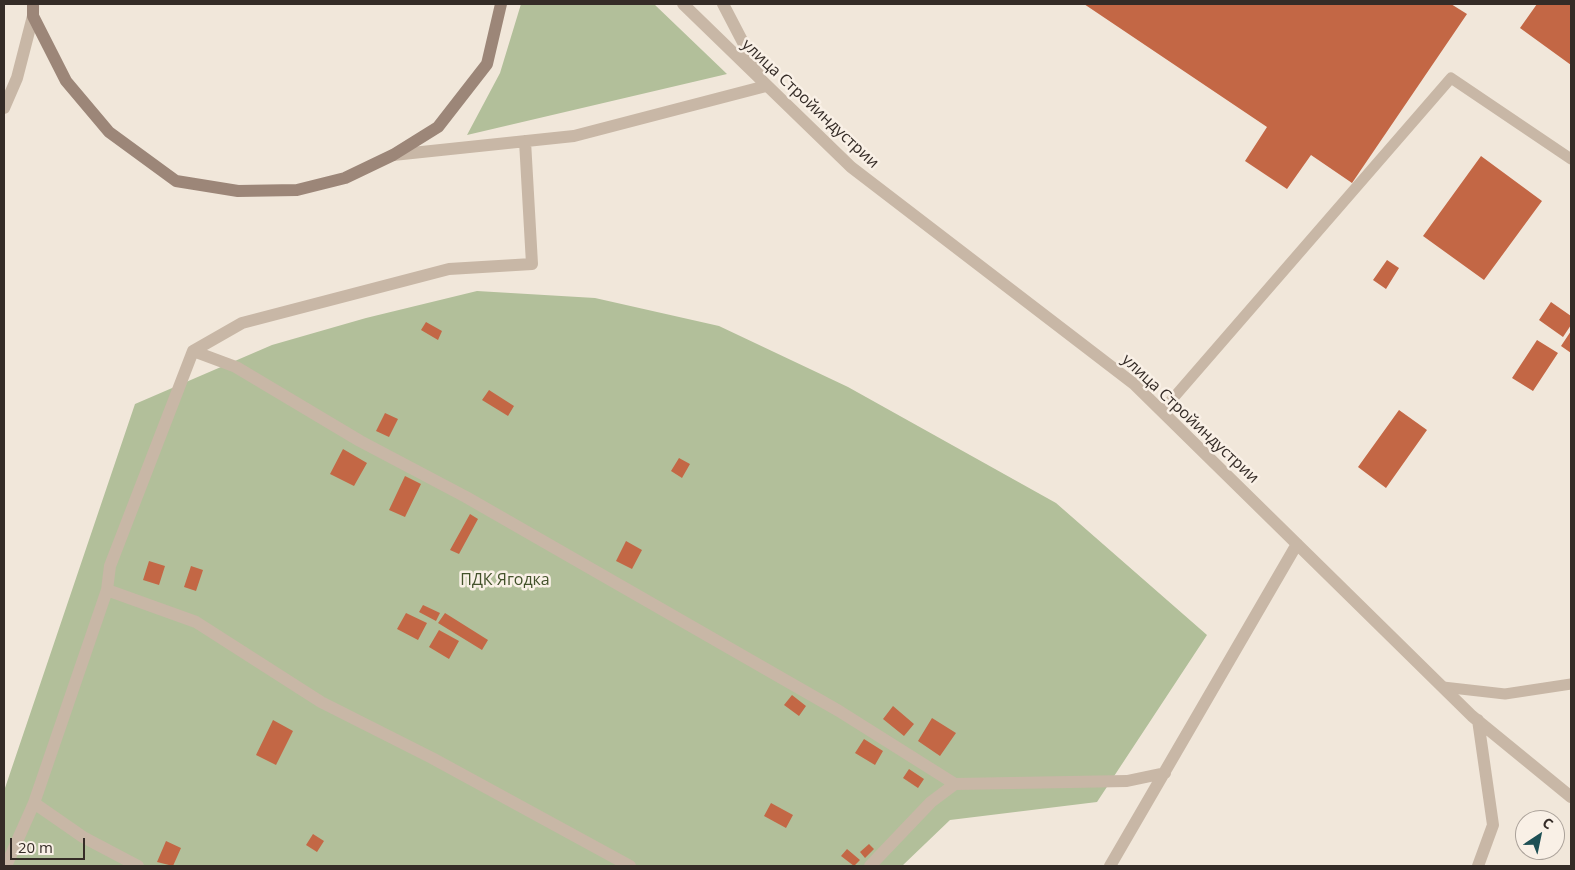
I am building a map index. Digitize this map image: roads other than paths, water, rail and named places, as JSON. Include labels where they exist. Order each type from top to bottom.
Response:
[{"type":"street","points":[[33,10],[66,81],[109,132],[176,181],[238,191],[297,190],[345,178],[393,155],[438,128],[487,64],[501,4]]},
{"type":"street","name":"улица Стройиндустрии","points":[[683,4],[851,167],[1134,384],[1478,720],[1571,797]]},
{"type":"street","points":[[393,155],[574,136],[766,86],[723,4]]},
{"type":"street","points":[[4,108],[17,78],[33,10]]},
{"type":"street","points":[[6,866],[34,803],[107,590],[110,566],[193,351],[242,323],[450,269],[532,264],[525,141]]},
{"type":"street","points":[[193,351],[236,367],[360,441],[466,497],[830,706],[956,784],[1126,781],[1165,772]]},
{"type":"street","points":[[1110,866],[1297,544]]},
{"type":"street","points":[[107,590],[196,622],[321,702],[432,758],[630,866]]},
{"type":"street","points":[[1478,720],[1493,825],[1478,866]]},
{"type":"street","points":[[870,866],[931,802],[956,784]]},
{"type":"street","points":[[34,803],[83,837],[138,866]]},
{"type":"lane","points":[[1162,411],[1451,78],[1571,159]]},
{"type":"lane","points":[[1444,687],[1505,694],[1571,684]]},
{"type":"park label","name":"ПДК Ягодка","points":[[505,580]]}]
